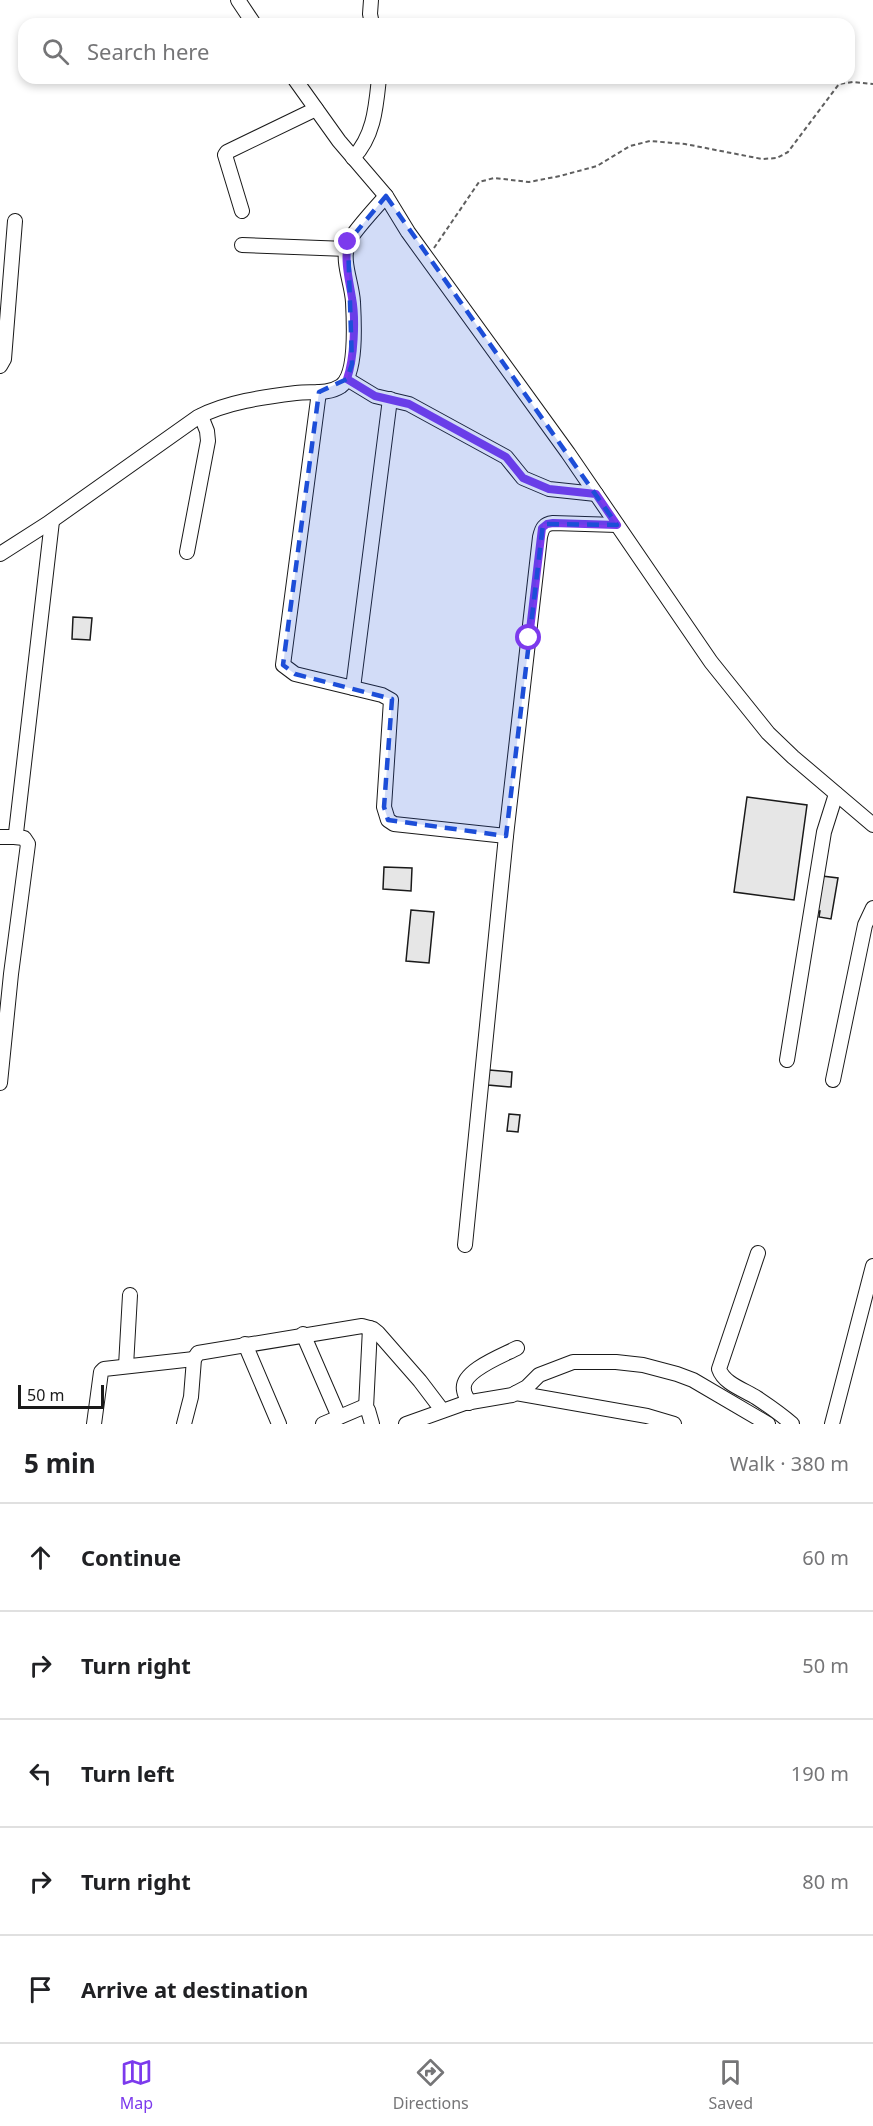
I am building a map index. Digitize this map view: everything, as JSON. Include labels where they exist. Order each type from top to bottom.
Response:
[{"type":"street","points":[[238,0],[250,18]]},
{"type":"street","points":[[370,18],[371,0]]},
{"type":"street","points":[[298,84],[353,158],[386,196],[711,662],[768,733],[873,825]]},
{"type":"street","points":[[353,158],[368,139],[378,84]]},
{"type":"street","points":[[242,211],[224,158],[227,152],[316,109]]},
{"type":"street","points":[[0,555],[217,407],[297,393],[327,392],[340,386],[347,379],[352,364],[353,301],[345,255],[348,242],[386,196]]},
{"type":"street","points":[[0,366],[4,359],[15,221]]},
{"type":"street","points":[[242,245],[347,249]]},
{"type":"street","points":[[347,379],[375,396],[409,404],[506,457],[523,478],[549,489],[596,494]]},
{"type":"street","points":[[319,392],[282,661],[287,669],[295,674],[382,695],[391,700],[384,807],[388,820],[394,824],[506,836]]},
{"type":"street","points":[[353,688],[390,399]]},
{"type":"street","points":[[187,552],[208,441],[201,416]]},
{"type":"street","points":[[4,838],[16,833],[52,521]]},
{"type":"street","points":[[465,1245],[506,836],[542,528],[553,523],[617,525]]},
{"type":"street","points":[[787,1060],[825,832],[836,794]]},
{"type":"street","points":[[0,1083],[2,1047],[28,844],[24,838],[4,838]]},
{"type":"street","points":[[833,1080],[865,925],[873,908]]},
{"type":"street","points":[[758,1253],[719,1369],[730,1382],[756,1397],[792,1424]]},
{"type":"street","points":[[832,1424],[873,1266]]},
{"type":"street","points":[[126,1366],[130,1295]]},
{"type":"street","points":[[184,1424],[191,1397],[194,1359],[198,1353],[362,1326],[370,1328],[385,1341],[442,1410]]},
{"type":"street","points":[[370,1328],[366,1408],[372,1424]]},
{"type":"street","points":[[303,1334],[339,1417]]},
{"type":"street","points":[[245,1344],[279,1424]]},
{"type":"street","points":[[469,1403],[464,1390],[467,1378],[487,1363],[517,1348]]},
{"type":"street","points":[[94,1424],[101,1372],[109,1367],[194,1359]]},
{"type":"street","points":[[406,1424],[442,1410],[516,1393],[527,1387],[539,1375],[573,1362],[616,1362],[643,1365],[693,1380],[768,1424]]},
{"type":"street","points":[[516,1393],[646,1416],[674,1424]]},
{"type":"street","points":[[323,1424],[360,1408],[366,1408]]},
{"type":"path","points":[[855,82],[873,84]]},
{"type":"path","points":[[428,258],[479,182],[494,178],[529,182],[560,176],[597,166],[630,146],[650,141],[685,144],[762,159],[777,158],[788,152],[839,84]]},
{"type":"highlighted area","points":[[386,196],[617,525],[543,524],[506,836],[388,820],[384,807],[392,699],[295,674],[283,665],[319,392],[347,379],[352,364],[348,242]]},
{"type":"building","points":[[73,617],[92,618],[90,640],[72,639]]},
{"type":"building","points":[[747,797],[807,805],[794,900],[734,892]]},
{"type":"building","points":[[384,867],[412,868],[411,891],[383,889]]},
{"type":"building","points":[[822,876],[838,878],[831,919],[819,917],[820,911],[816,911]]},
{"type":"building","points":[[411,910],[434,912],[429,963],[406,961]]},
{"type":"building","points":[[489,1070],[512,1072],[511,1087],[488,1085]]},
{"type":"building","points":[[509,1114],[520,1115],[518,1132],[507,1131]]},
{"type":"route","points":[[348,242],[345,255],[353,301],[352,364],[347,379],[375,396],[409,404],[506,457],[523,478],[549,489],[596,494],[617,525],[553,523],[542,528],[529,638]]}]
